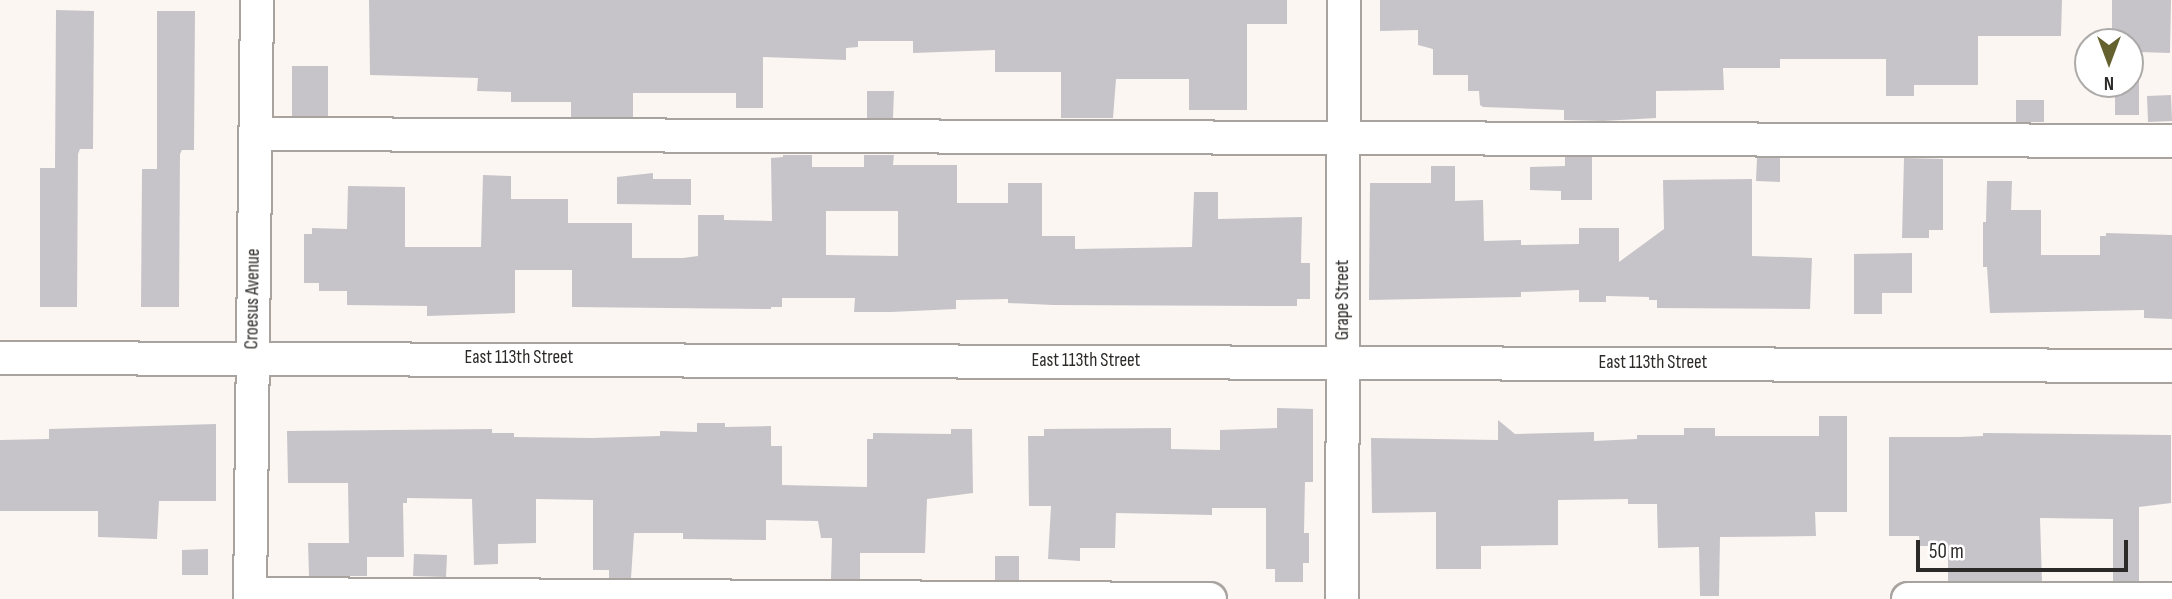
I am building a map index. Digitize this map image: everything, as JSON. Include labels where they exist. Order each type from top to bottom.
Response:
[{"type":"street","name":"Croesus Avenue","points":[[250,596],[257,0]]},
{"type":"street","name":"Grape Street","points":[[1342,599],[1344,0]]},
{"type":"street","points":[[255,134],[2172,141]]},
{"type":"street","name":"East 113th Street","points":[[0,358],[2172,366]]},
{"type":"street","points":[[250,596],[1210,599]]},
{"type":"street","points":[[1908,599],[2172,599]]},
{"type":"building","points":[[369,0],[1287,0],[1287,24],[1247,24],[1247,110],[1189,110],[1189,79],[1116,79],[1113,118],[1061,118],[1061,72],[995,72],[995,50],[913,53],[913,41],[858,41],[858,47],[846,48],[846,60],[763,57],[763,108],[736,108],[736,93],[633,93],[633,117],[571,117],[571,102],[511,102],[511,92],[477,91],[478,78],[370,75]]},
{"type":"building","points":[[1380,0],[2062,0],[2061,36],[1978,36],[1978,85],[1914,85],[1914,96],[1886,96],[1886,59],[1780,59],[1780,68],[1723,68],[1724,90],[1656,91],[1656,118],[1603,121],[1564,120],[1564,110],[1483,107],[1480,105],[1479,91],[1468,91],[1468,75],[1433,75],[1433,49],[1418,45],[1418,30],[1380,31]]},
{"type":"building","points":[[2112,0],[2171,0],[2170,53],[2144,52],[2144,28],[2112,28]]},
{"type":"building","points":[[56,10],[94,11],[93,149],[80,149],[78,154],[77,307],[40,307],[40,168],[55,168]]},
{"type":"building","points":[[157,11],[195,11],[194,150],[182,150],[180,154],[179,307],[141,307],[142,169],[157,169]]},
{"type":"building","points":[[292,66],[328,66],[328,116],[292,116]]},
{"type":"building","points":[[867,91],[894,91],[893,118],[867,118]]},
{"type":"building","points":[[2171,95],[2172,121],[2148,122],[2147,96]]},
{"type":"building","points":[[2115,98],[2139,98],[2139,115],[2115,115]]},
{"type":"building","points":[[2016,100],[2044,100],[2044,122],[2016,122]]},
{"type":"building","points":[[812,155],[812,167],[864,167],[864,155],[894,155],[893,165],[957,165],[957,203],[1008,203],[1008,183],[1042,183],[1042,236],[1075,236],[1075,249],[1192,247],[1194,192],[1218,192],[1218,219],[1302,217],[1301,263],[1310,263],[1310,299],[1297,299],[1297,306],[1053,305],[1008,303],[1008,299],[956,300],[956,309],[891,312],[854,312],[855,298],[782,298],[782,307],[771,309],[572,307],[572,270],[515,270],[515,313],[427,316],[427,306],[347,305],[347,291],[319,291],[319,283],[304,283],[304,234],[312,234],[312,228],[347,229],[348,186],[405,187],[405,247],[481,247],[483,175],[511,176],[511,199],[568,199],[568,223],[632,223],[632,258],[683,258],[698,256],[698,215],[724,215],[724,220],[772,221],[771,158]],"holes":[[[826,211],[898,211],[898,256],[826,255]]]},
{"type":"building","points":[[1565,157],[1592,157],[1592,200],[1561,200],[1561,191],[1530,190],[1530,167],[1565,166]]},
{"type":"building","points":[[1757,158],[1780,158],[1780,182],[1756,181]]},
{"type":"building","points":[[1904,158],[1943,159],[1943,230],[1929,230],[1929,238],[1902,238]]},
{"type":"building","points":[[1431,166],[1455,166],[1455,201],[1483,200],[1484,241],[1521,240],[1521,245],[1579,244],[1579,228],[1619,228],[1619,262],[1664,229],[1663,180],[1752,179],[1752,256],[1812,258],[1810,309],[1657,308],[1657,300],[1649,300],[1649,297],[1606,296],[1606,302],[1579,302],[1579,290],[1521,292],[1521,297],[1369,300],[1370,183],[1431,183]]},
{"type":"building","points":[[653,173],[653,179],[691,179],[691,205],[617,204],[617,177]]},
{"type":"building","points":[[1987,181],[2012,181],[2011,210],[2041,210],[2041,255],[2100,255],[2100,236],[2106,236],[2106,233],[2172,235],[2172,319],[2144,318],[2144,310],[1990,313],[1987,267],[1983,267]]},
{"type":"building","points":[[1912,253],[1912,293],[1882,293],[1882,314],[1854,314],[1854,254]]},
{"type":"building","points":[[1277,408],[1313,409],[1313,482],[1305,482],[1304,533],[1309,533],[1309,563],[1303,563],[1303,582],[1275,582],[1275,569],[1266,569],[1266,508],[1212,508],[1212,515],[1116,513],[1115,548],[1080,548],[1080,561],[1048,559],[1051,506],[1029,506],[1028,436],[1044,436],[1044,429],[1171,428],[1171,449],[1220,450],[1220,430],[1277,428]]},
{"type":"building","points":[[1819,416],[1847,416],[1847,512],[1815,512],[1816,536],[1720,537],[1719,596],[1700,596],[1699,547],[1658,548],[1657,504],[1628,504],[1628,499],[1558,500],[1558,545],[1481,546],[1481,569],[1436,569],[1436,512],[1372,513],[1371,438],[1498,440],[1498,420],[1515,434],[1594,432],[1594,441],[1637,439],[1637,435],[1684,435],[1684,428],[1715,428],[1715,436],[1819,436]]},
{"type":"building","points":[[697,423],[725,423],[725,427],[771,426],[771,446],[782,446],[782,485],[867,487],[867,439],[873,439],[873,433],[951,434],[951,429],[972,429],[973,493],[927,499],[925,553],[860,553],[860,579],[831,579],[832,538],[821,538],[818,521],[766,520],[766,540],[683,539],[683,533],[634,533],[631,578],[609,578],[609,570],[593,570],[593,500],[536,499],[536,543],[498,544],[498,564],[474,565],[472,499],[407,498],[407,503],[403,503],[404,557],[367,557],[367,576],[309,576],[308,543],[349,543],[348,483],[288,483],[287,431],[492,429],[492,433],[514,433],[514,437],[592,438],[660,436],[660,431],[697,432]]},
{"type":"building","points":[[216,424],[216,501],[159,501],[157,539],[98,537],[98,511],[0,511],[0,440],[49,439],[49,429]]},
{"type":"building","points":[[1983,433],[2171,435],[2171,503],[2139,507],[2139,581],[2113,581],[2113,519],[2040,518],[2042,581],[1948,581],[1948,546],[1920,546],[1919,536],[1889,536],[1889,437],[1983,436]]},
{"type":"building","points":[[208,549],[208,575],[182,575],[182,550]]},
{"type":"building","points":[[414,554],[447,555],[446,577],[413,576]]},
{"type":"building","points":[[995,556],[1019,556],[1019,580],[995,580]]}]
